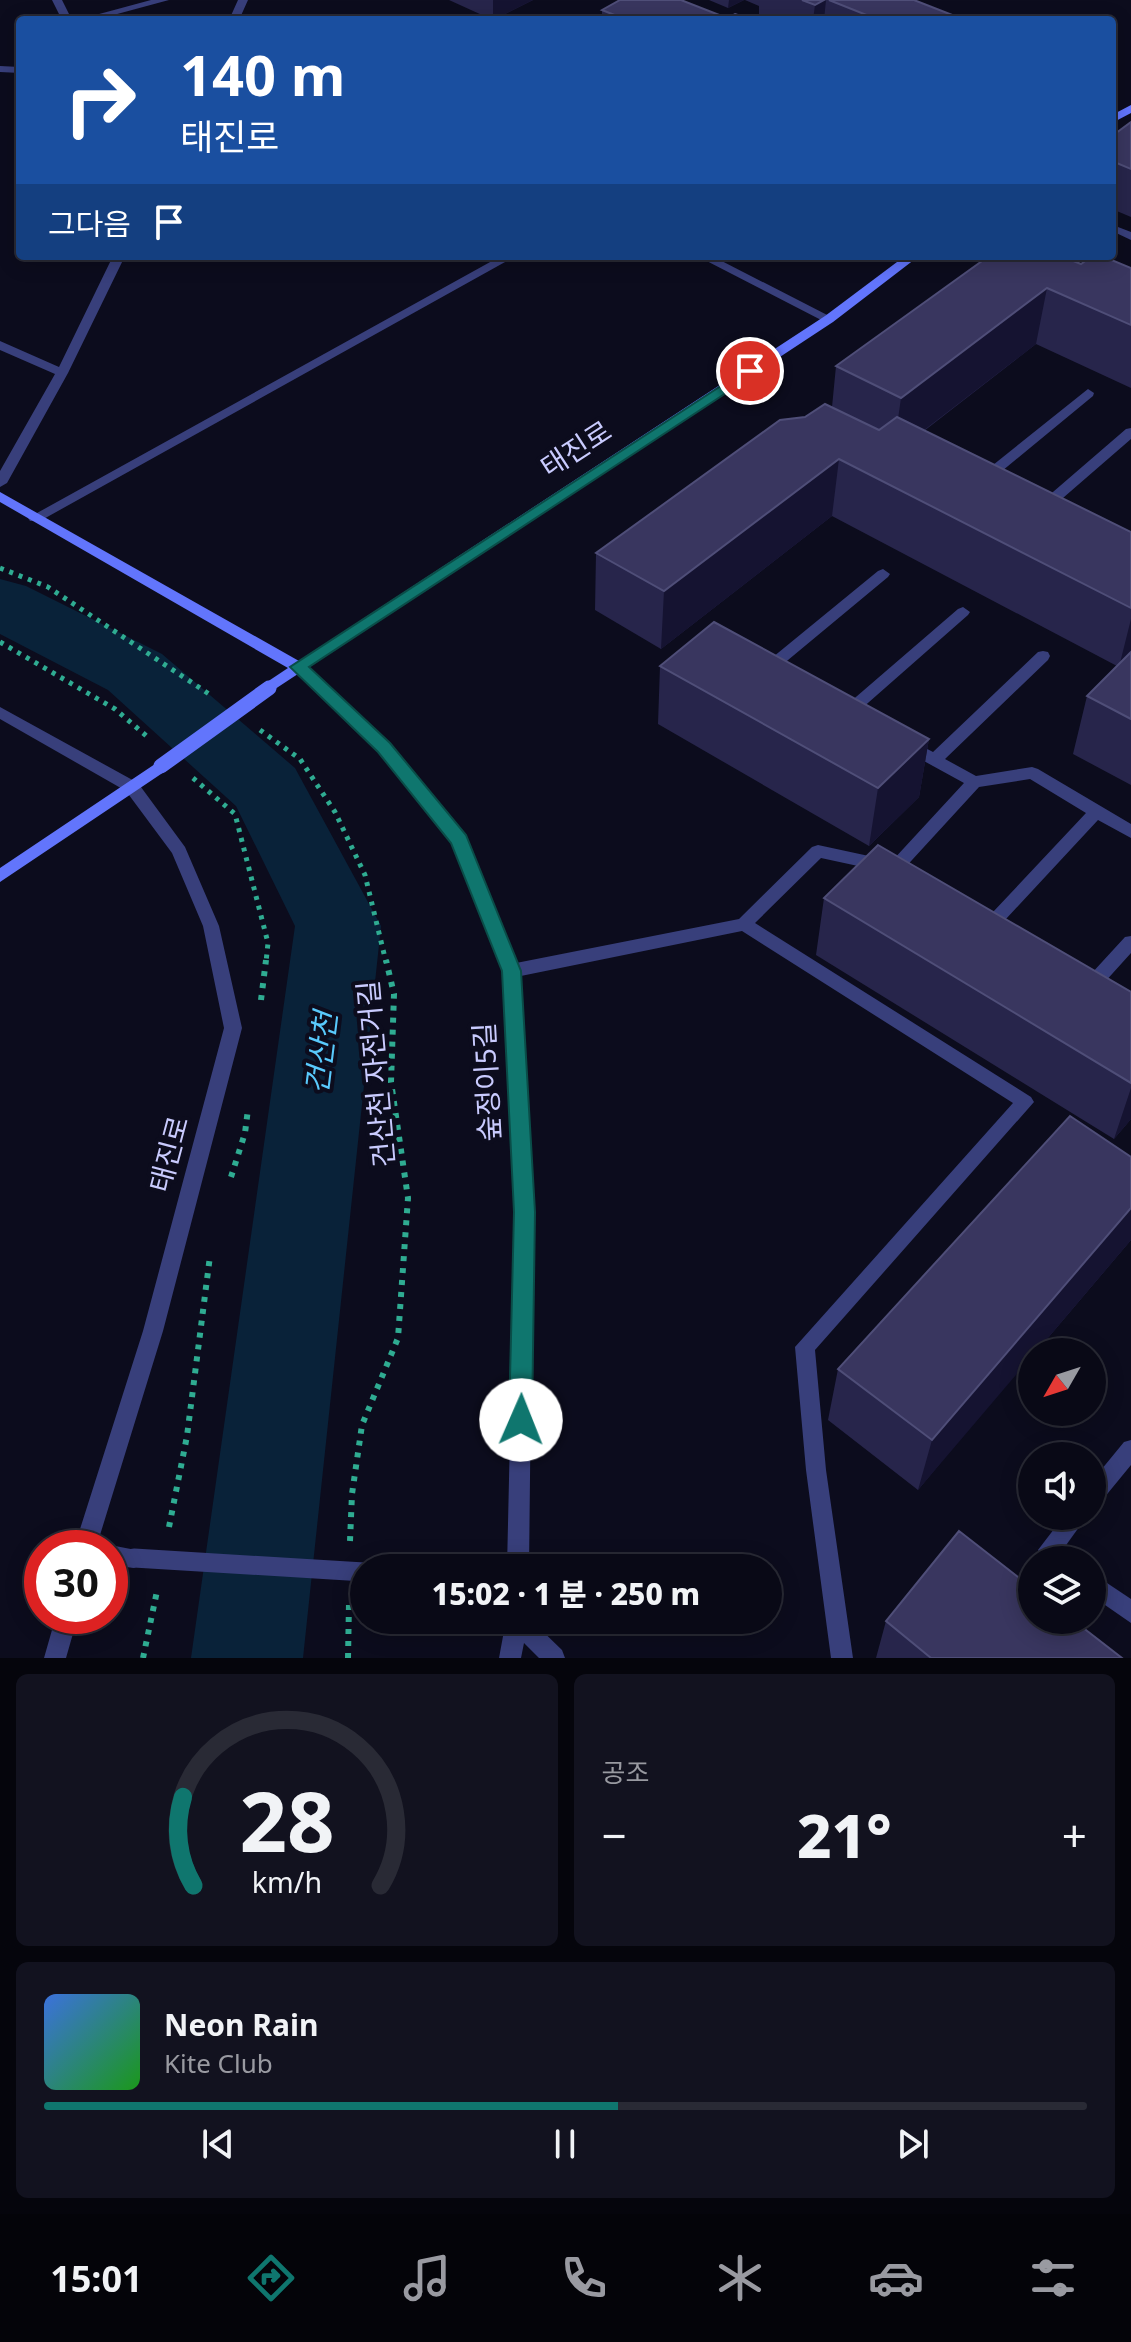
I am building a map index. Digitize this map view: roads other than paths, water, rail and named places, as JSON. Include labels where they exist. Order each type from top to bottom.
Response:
[{"type":"street","points":[[98,16],[164,0]]},
{"type":"street","points":[[0,483],[62,373],[117,260]]},
{"type":"street","points":[[35,518],[503,260]]},
{"type":"street","points":[[711,260],[829,319]]},
{"type":"street","name":"태진로","points":[[132,787],[298,667],[829,319],[908,260]]},
{"type":"street","points":[[0,345],[62,373]]},
{"type":"street","points":[[1016,484],[993,472],[1088,393]]},
{"type":"street","points":[[1052,501],[1131,432]]},
{"type":"street","points":[[0,496],[298,667]]},
{"type":"street","points":[[781,678],[767,670],[883,574]]},
{"type":"street","points":[[847,713],[963,612]]},
{"type":"street","points":[[934,760],[1043,656]]},
{"type":"street","name":"숲정이5길","points":[[298,667],[384,747],[459,840],[511,971],[524,1212],[518,1554]]},
{"type":"street","name":"태진로","points":[[0,712],[132,787],[179,851],[211,926],[233,1028],[153,1331],[91,1530]]},
{"type":"street","points":[[897,740],[974,782],[1032,773],[1131,832]]},
{"type":"street","points":[[511,971],[744,924],[818,851],[895,868],[974,782]]},
{"type":"street","points":[[0,876],[132,787]]},
{"type":"street","points":[[999,916],[1097,811]]},
{"type":"street","points":[[744,924],[1025,1102],[805,1347],[816,1470],[842,1658]]},
{"type":"street","points":[[1097,979],[1131,942]]},
{"type":"street","points":[[1106,1480],[1131,1449]]},
{"type":"street","points":[[1052,1546],[1065,1530]]},
{"type":"street","points":[[128,1557],[350,1571]]},
{"type":"street","points":[[1106,1593],[1131,1612]]},
{"type":"street","points":[[55,1658],[62,1634]]},
{"type":"street","points":[[510,1658],[515,1634]]},
{"type":"street","points":[[530,1634],[554,1658]]},
{"type":"waterway","name":"건산천","points":[[0,603],[135,672],[267,788],[338,926],[247,1658]]}]
